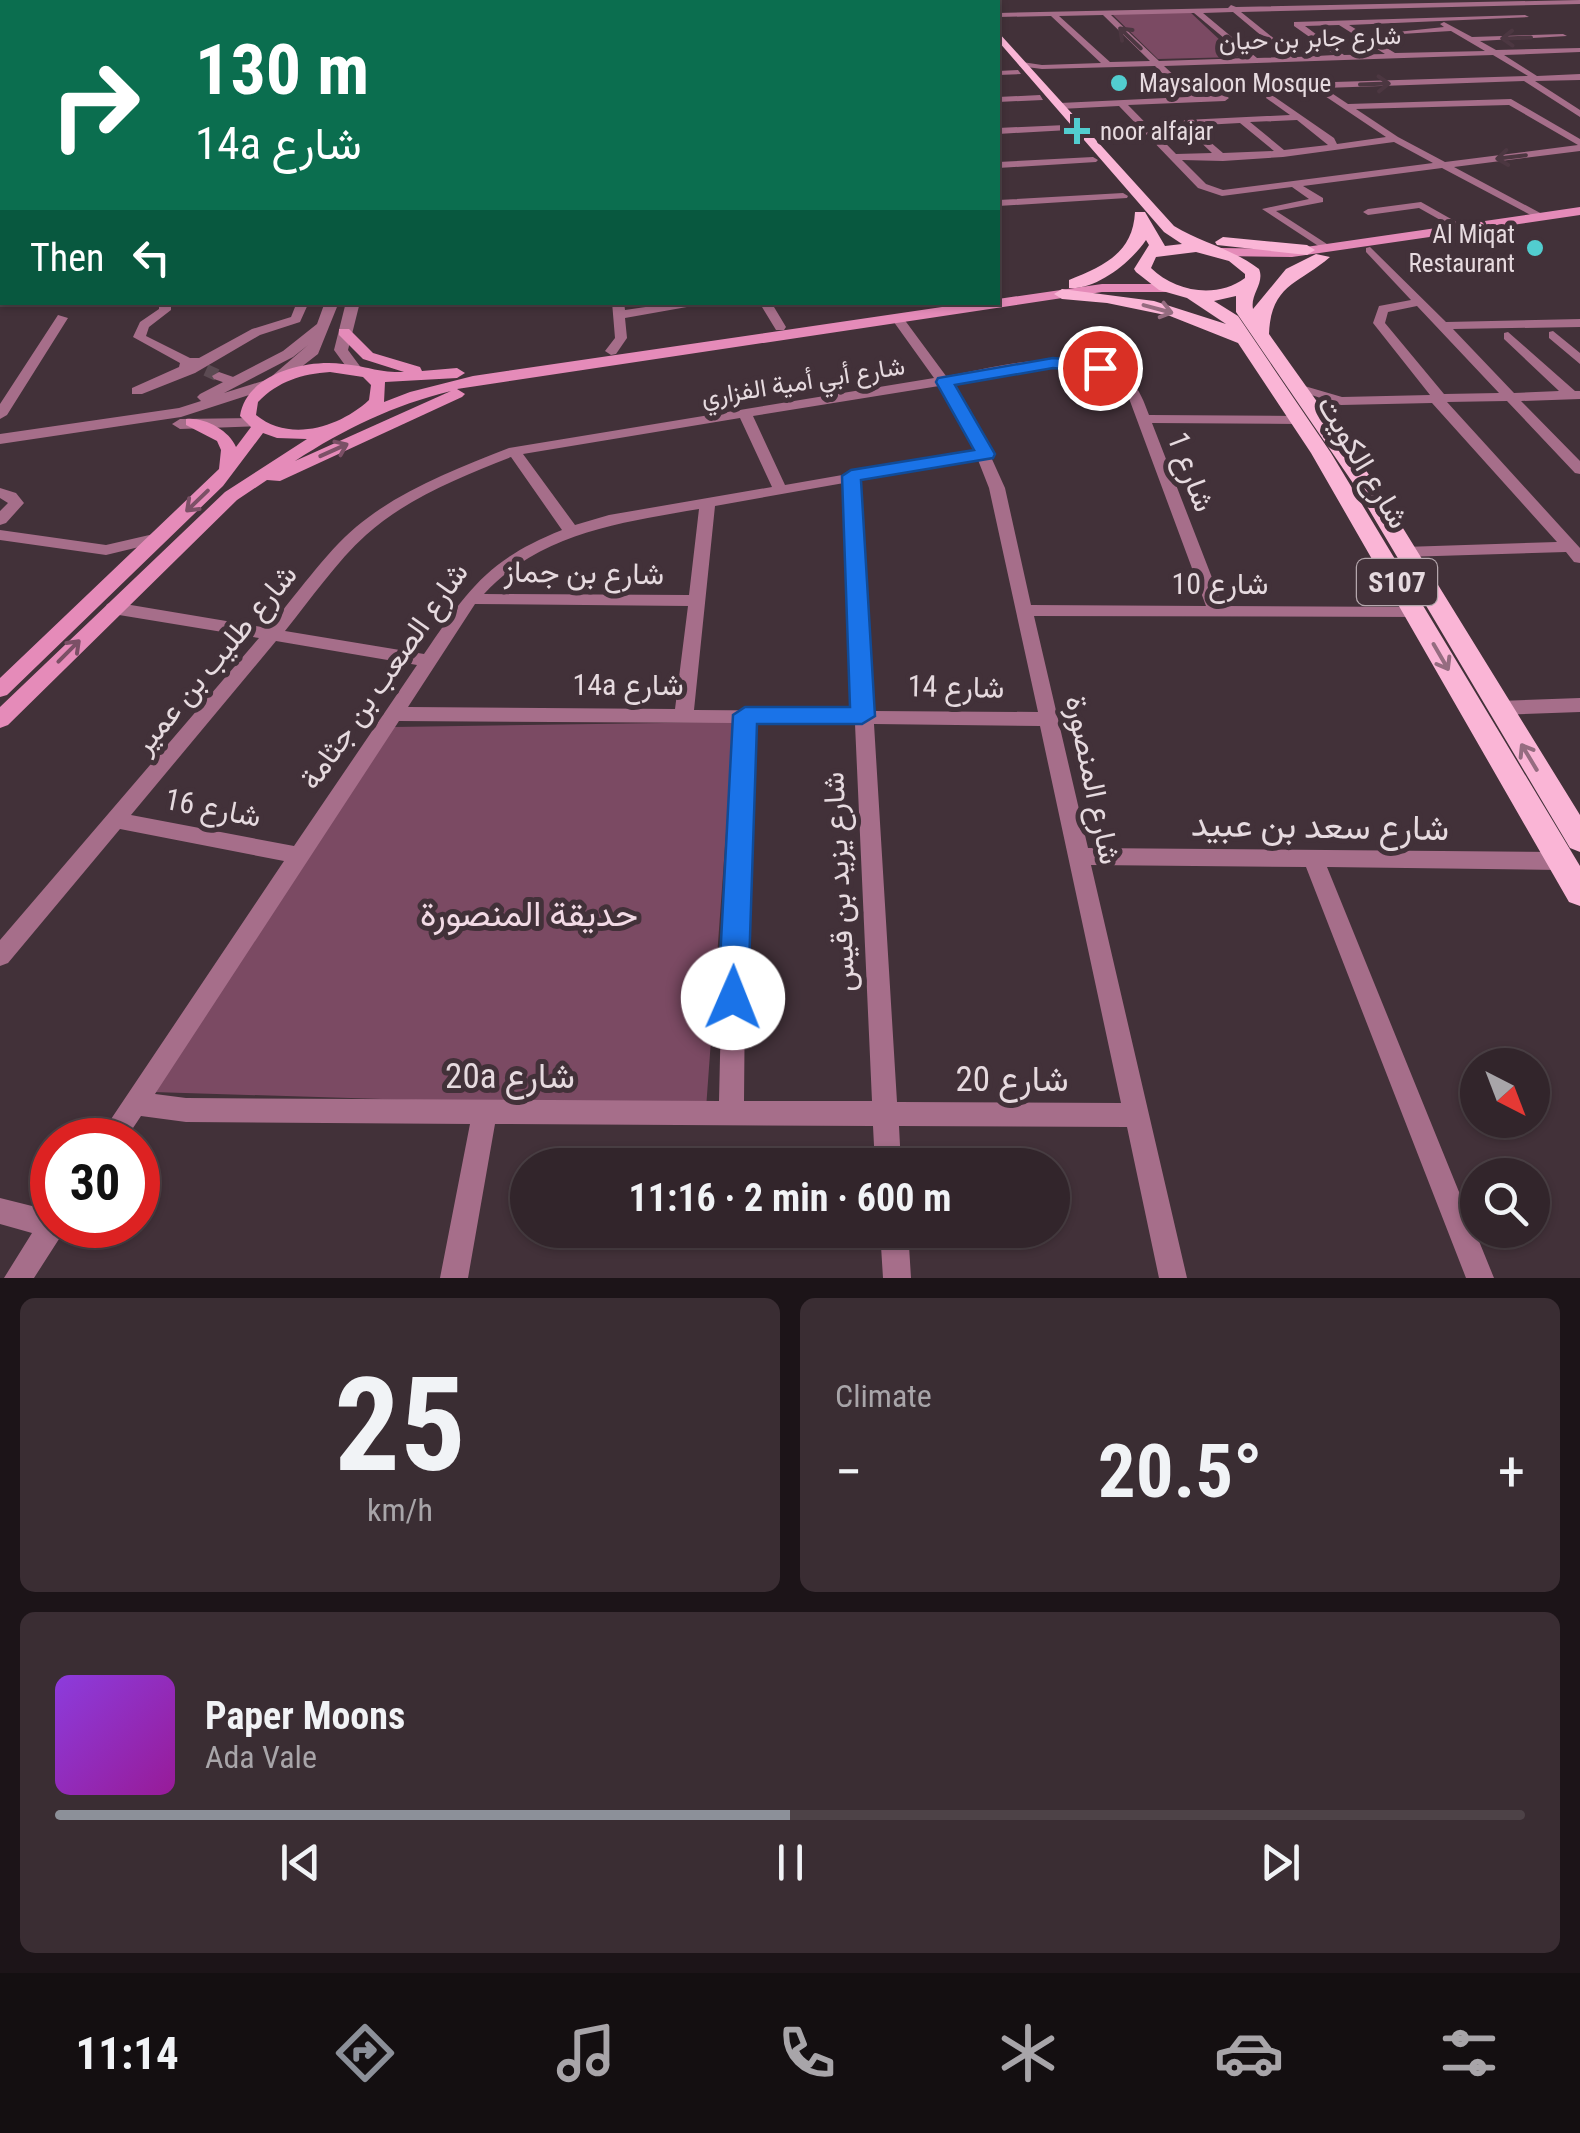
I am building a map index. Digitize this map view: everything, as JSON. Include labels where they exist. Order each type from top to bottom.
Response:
[{"type":"main road","points":[[1000,37],[1066,128],[1145,221],[1157,246],[1122,274],[1068,289],[1000,301]]},
{"type":"main road","points":[[1000,50],[1028,71]]},
{"type":"main road","points":[[1043,95],[1060,106],[1164,224],[1197,248]]},
{"type":"main road","points":[[1000,296],[1120,287],[1233,292],[1282,264],[1318,252],[1580,211]]},
{"type":"main road","points":[[1508,230],[1501,226],[1533,218]]},
{"type":"main road","points":[[1146,258],[1197,248],[1220,252],[1370,250],[1580,219]]},
{"type":"main road","points":[[1068,289],[1120,259],[1139,239],[1145,221]]},
{"type":"main road","points":[[1164,224],[1246,247],[1318,252]]},
{"type":"main road","points":[[1220,252],[1246,265],[1252,282]]},
{"type":"main road","points":[[1068,289],[1158,309],[1256,340],[1260,312],[1298,267],[1318,252]]},
{"type":"main road","name":"شارع الكويت","points":[[1146,258],[1147,276],[1224,311],[1301,389],[1321,453],[1580,893]]},
{"type":"main road","name":"شارع الكويت","points":[[1252,282],[1244,306],[1256,340],[1310,417],[1366,486],[1580,840]]},
{"type":"main road","points":[[334,428],[285,434],[257,425],[247,409],[272,382],[317,368],[355,370],[374,378],[462,373],[616,344],[636,348],[929,305]]},
{"type":"main road","points":[[0,720],[216,510],[265,470],[334,428],[416,396],[494,378],[974,305]]},
{"type":"main road","points":[[344,332],[360,350],[380,362],[408,369],[462,373]]},
{"type":"main road","points":[[360,417],[380,392],[374,378]]},
{"type":"main road","points":[[216,510],[275,476],[494,378]]},
{"type":"main road","points":[[192,422],[224,438],[229,450],[228,470]]},
{"type":"main road","points":[[0,690],[228,470],[257,425]]},
{"type":"main road","points":[[1321,453],[1332,450],[1350,475],[1366,486]]},
{"type":"street","points":[[1015,0],[1028,14]]},
{"type":"street","points":[[1088,0],[1195,100]]},
{"type":"street","points":[[1130,0],[1141,12]]},
{"type":"street","points":[[1184,0],[1255,60]]},
{"type":"street","points":[[1222,0],[1295,59]]},
{"type":"street","points":[[1000,15],[1580,2]]},
{"type":"street","points":[[1500,4],[1580,47]]},
{"type":"street","points":[[1053,14],[1108,64]]},
{"type":"street","points":[[1343,58],[1297,24],[1525,16]]},
{"type":"street","points":[[1435,19],[1533,75],[1528,79]]},
{"type":"street","points":[[1340,21],[1439,82]]},
{"type":"street","points":[[1310,34],[1497,26]]},
{"type":"street","points":[[1225,35],[1264,34]]},
{"type":"street","points":[[1470,38],[1563,36]]},
{"type":"street","name":"شارع جابر بن حيان","points":[[1000,72],[1108,64],[1580,47]]},
{"type":"street","points":[[1547,51],[1564,60]]},
{"type":"street","points":[[1176,62],[1186,72]]},
{"type":"street","points":[[1207,89],[1320,89],[1580,77]]},
{"type":"street","points":[[1528,79],[1580,116]]},
{"type":"street","points":[[1197,80],[1218,98]]},
{"type":"street","points":[[1463,81],[1502,102]]},
{"type":"street","points":[[1060,106],[1268,96],[1320,89],[1394,138],[1533,218]]},
{"type":"street","points":[[1000,100],[1043,95]]},
{"type":"street","points":[[1268,96],[1333,142],[1333,148]]},
{"type":"street","points":[[1562,104],[1580,100]]},
{"type":"street","points":[[1121,103],[1173,157],[1215,192],[1580,146]]},
{"type":"street","points":[[1345,107],[1520,104],[1580,146]]},
{"type":"street","points":[[1534,116],[1580,116]]},
{"type":"street","points":[[1185,124],[1300,117]]},
{"type":"street","points":[[1242,120],[1283,154]]},
{"type":"street","points":[[1000,131],[1066,128]]},
{"type":"street","points":[[1195,132],[1223,158]]},
{"type":"street","points":[[1173,157],[1283,154],[1394,138]]},
{"type":"street","points":[[1000,165],[1093,160]]},
{"type":"street","points":[[1294,185],[1318,200],[1267,209],[1318,252]]},
{"type":"street","points":[[1000,203],[1123,196]]},
{"type":"street","points":[[1368,212],[1421,206],[1462,228]]},
{"type":"street","points":[[1370,250],[1580,470]]},
{"type":"street","points":[[1419,302],[1390,306],[1378,318],[1438,399],[1575,552]]},
{"type":"street","points":[[166,305],[165,310],[144,325],[139,338],[209,375],[272,382],[320,341],[331,305]]},
{"type":"street","points":[[0,439],[149,417],[209,375],[256,332],[296,319],[302,305]]},
{"type":"street","points":[[352,305],[341,350],[355,370]]},
{"type":"street","points":[[616,344],[618,308],[664,305]]},
{"type":"street","points":[[767,305],[780,327]]},
{"type":"street","points":[[3,407],[62,318]]},
{"type":"street","name":"شارع المنصورة","points":[[897,318],[944,382],[986,454],[1050,718],[1174,1278]]},
{"type":"street","points":[[1442,326],[1580,322]]},
{"type":"street","points":[[1553,335],[1580,360]]},
{"type":"street","points":[[1508,336],[1577,396]]},
{"type":"street","points":[[138,391],[296,358]]},
{"type":"street","name":"شارع أبي أمية الفزاري","points":[[514,452],[1053,363],[1100,368]]},
{"type":"street","name":"شارع 1","points":[[1100,368],[1128,383],[1217,612]]},
{"type":"street","points":[[1301,389],[1341,401],[1577,396]]},
{"type":"street","points":[[1142,418],[1310,417],[1341,401]]},
{"type":"street","points":[[744,414],[780,489]]},
{"type":"street","points":[[0,450],[192,422],[257,425]]},
{"type":"street","points":[[514,452],[571,531]]},
{"type":"street","name":"شارع طليب بن عمير","points":[[0,956],[358,533],[378,516],[470,467],[514,452]]},
{"type":"street","name":"شارع الصعب بن جثامة","points":[[125,1118],[470,599],[514,559],[571,531],[708,502],[986,454]]},
{"type":"street","name":"شارع يزيد بن قيس","points":[[851,476],[887,1148]]},
{"type":"street","points":[[0,494],[14,498],[16,503],[0,520]]},
{"type":"street","points":[[684,715],[708,502]]},
{"type":"street","points":[[0,535],[106,550],[158,538]]},
{"type":"street","points":[[106,550],[115,558],[121,574]]},
{"type":"street","points":[[1404,552],[1575,552]]},
{"type":"street","name":"شارع بن جماز","points":[[470,599],[698,602]]},
{"type":"street","points":[[113,608],[430,661]]},
{"type":"street","name":"شارع 10","points":[[1024,610],[1416,613]]},
{"type":"street","points":[[1500,708],[1580,705]]},
{"type":"street","name":"14a شارع","points":[[394,714],[862,716]]},
{"type":"street","points":[[731,1112],[735,883],[745,715]]},
{"type":"street","name":"شارع 14","points":[[862,716],[1050,718]]},
{"type":"street","name":"شارع 16","points":[[116,820],[299,856]]},
{"type":"street","name":"شارع سعد بن عبيد","points":[[1078,856],[1561,860]]},
{"type":"street","points":[[1313,858],[1480,1278]]},
{"type":"street","name":"20a شارع","points":[[135,1103],[186,1110],[884,1114]]},
{"type":"street","points":[[454,1278],[485,1111]]},
{"type":"street","name":"شارع 20","points":[[884,1114],[1138,1115]]},
{"type":"street","points":[[0,1212],[30,1219]]},
{"type":"street","points":[[18,1278],[38,1248]]},
{"type":"street","points":[[896,1248],[898,1278]]},
{"type":"green space","points":[[1190,12],[1238,57],[1158,59],[1112,14]]},
{"type":"green space","name":"حديقة المنصورة","points":[[734,722],[706,1109],[153,1092],[394,727]]},
{"type":"tunnel","points":[[206,370],[219,376]]},
{"type":"place","name":"Maysaloon Mosque","points":[[1119,83]]},
{"type":"place","name":"noor alfajar","points":[[1077,131]]},
{"type":"place","name":"Al Miqat Restaurant","points":[[1535,248]]},
{"type":"route","points":[[733,998],[745,715],[862,716],[851,476],[986,454],[972,424],[944,382],[1053,363],[1072,362],[1100,368]]}]
